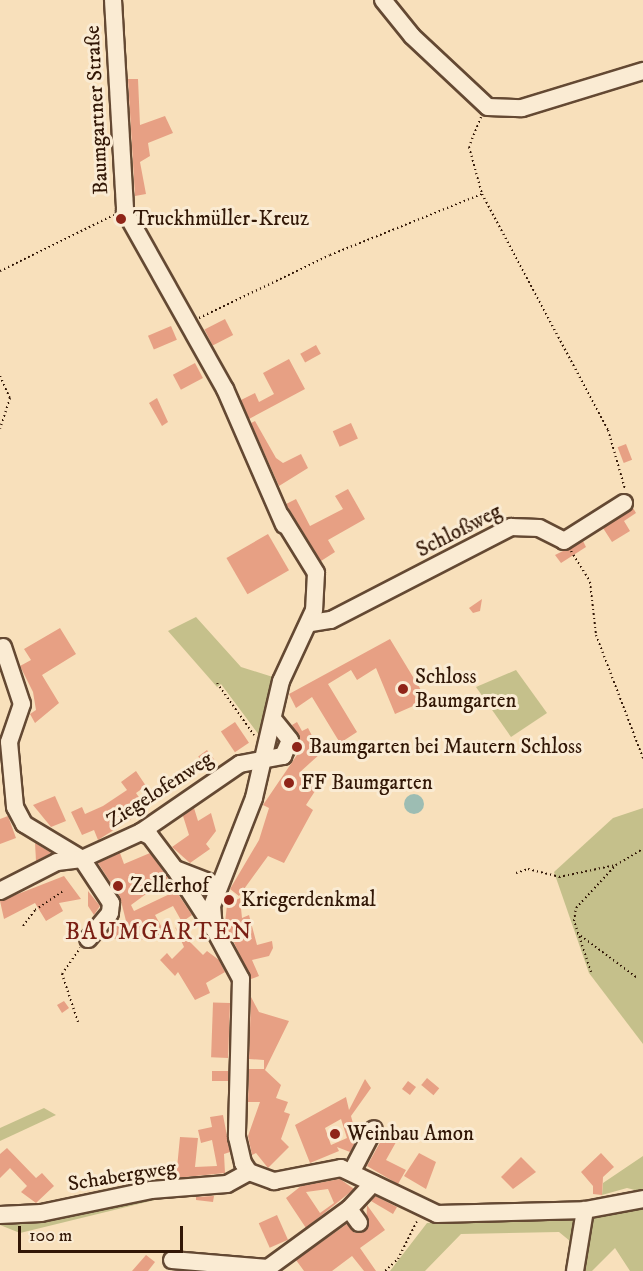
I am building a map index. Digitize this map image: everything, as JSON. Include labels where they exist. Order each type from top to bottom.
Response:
[{"type":"street","name":"Baumgartner Straße","points":[[113,0],[125,211],[188,316],[281,516],[313,617]]},
{"type":"street","points":[[383,0],[412,36],[488,107],[522,108],[643,71]]},
{"type":"street","points":[[564,541],[624,503]]},
{"type":"street","name":"Schloßweg","points":[[313,617],[331,620],[511,527],[538,528],[564,541]]},
{"type":"street","points":[[214,929],[217,892],[263,762],[281,681],[313,617]]},
{"type":"street","points":[[3,647],[20,691],[6,732],[15,807],[24,824],[82,859],[111,903],[110,914],[88,939]]},
{"type":"street","name":"Ziegelofenweg","points":[[0,891],[57,861],[82,859],[141,832],[240,764],[274,761],[288,748],[285,733],[273,719]]},
{"type":"street","points":[[141,832],[150,836],[175,869],[196,909],[214,929],[241,979],[237,1137],[249,1172],[274,1181],[341,1168],[352,1171],[421,1209],[436,1214],[585,1210],[643,1199]]},
{"type":"street","points":[[175,869],[217,892]]},
{"type":"street","points":[[196,909],[217,892]]},
{"type":"street","points":[[352,1171],[374,1128]]},
{"type":"street","name":"Schabergweg","points":[[0,1215],[41,1213],[151,1190],[227,1184],[249,1172]]},
{"type":"street","points":[[172,1260],[279,1267],[354,1216],[373,1183]]},
{"type":"street","points":[[575,1271],[585,1210]]},
{"type":"path","points":[[488,107],[471,132],[469,147],[482,194],[608,430],[623,471],[624,503]]},
{"type":"path","points":[[188,316],[482,194]]},
{"type":"path","points":[[0,271],[125,211]]},
{"type":"path","points":[[0,376],[10,398],[0,428]]},
{"type":"path","points":[[564,541],[590,582],[596,635],[643,758]]},
{"type":"path","points":[[217,683],[256,737],[267,743]]},
{"type":"path","points":[[591,972],[578,933],[576,908],[616,865],[643,849]]},
{"type":"path","points":[[516,873],[528,869],[559,878],[616,865]]},
{"type":"path","points":[[23,926],[35,909],[63,891]]},
{"type":"path","points":[[578,933],[636,977]]},
{"type":"path","points":[[78,1022],[62,974],[88,939]]},
{"type":"path","points":[[385,1271],[410,1239],[421,1209]]},
{"type":"shaded area","points":[[196,617],[241,667],[276,678],[259,735],[221,684],[217,687],[168,631]]},
{"type":"shaded area","points":[[516,670],[547,713],[511,737],[476,687]]},
{"type":"shaded area","points":[[643,808],[643,1044],[589,973],[554,872],[613,818]]},
{"type":"shaded area","points":[[44,1108],[56,1115],[0,1141],[0,1128]]},
{"type":"shaded area","points":[[643,1156],[643,1192],[627,1188],[602,1195],[603,1183]]},
{"type":"shaded area","points":[[154,1193],[155,1200],[20,1233],[0,1225]]},
{"type":"shaded area","points":[[643,1205],[643,1271],[630,1271],[615,1248],[592,1271],[581,1271],[589,1227],[596,1216]]},
{"type":"shaded area","points":[[570,1217],[580,1225],[576,1246],[559,1232],[461,1234],[425,1271],[390,1271],[427,1223]]},
{"type":"water","points":[[414,794],[421,797],[424,804],[421,811],[414,814],[407,811],[404,804],[407,797]]},
{"type":"building","points":[[128,79],[138,79],[140,125],[165,116],[173,133],[148,143],[150,156],[140,162],[146,194],[135,196]]},
{"type":"building","points":[[225,319],[233,335],[213,345],[205,329]]},
{"type":"building","points":[[171,326],[177,340],[154,350],[148,336]]},
{"type":"building","points":[[316,345],[321,354],[305,362],[300,354]]},
{"type":"building","points":[[289,359],[305,389],[249,419],[241,400],[255,393],[259,402],[274,394],[263,373]]},
{"type":"building","points":[[195,363],[203,378],[181,390],[173,375]]},
{"type":"building","points":[[157,398],[168,422],[162,426],[149,403]]},
{"type":"building","points":[[255,421],[276,458],[283,463],[301,454],[308,468],[279,486],[251,423]]},
{"type":"building","points":[[351,423],[358,439],[340,447],[333,431]]},
{"type":"building","points":[[626,444],[632,460],[624,463],[618,447]]},
{"type":"building","points":[[348,489],[365,519],[328,540],[335,552],[321,561],[286,504],[296,499],[310,526],[343,509],[335,496]]},
{"type":"building","points":[[633,508],[636,513],[624,521],[630,531],[612,542],[603,528]]},
{"type":"building","points":[[268,534],[289,570],[247,594],[226,558]]},
{"type":"building","points":[[583,541],[586,547],[561,563],[555,555]]},
{"type":"building","points":[[482,599],[480,611],[473,613],[469,608]]},
{"type":"building","points":[[60,628],[76,654],[42,675],[59,703],[35,723],[30,714],[36,710],[33,692],[20,666],[31,660],[24,649]]},
{"type":"building","name":"Schloss Baumgarten","points":[[390,639],[427,700],[395,714],[376,668],[357,680],[351,670],[328,684],[357,732],[340,743],[312,697],[296,708],[289,694]]},
{"type":"building","points":[[235,722],[249,743],[235,752],[221,732]]},
{"type":"building","points":[[297,722],[302,731],[308,728],[321,753],[299,773],[317,788],[306,805],[313,810],[284,863],[268,856],[239,896],[230,889],[259,840],[269,808],[263,805],[301,749],[292,725]]},
{"type":"building","points":[[207,750],[216,762],[207,769],[198,757]]},
{"type":"building","points":[[136,771],[146,786],[136,793],[147,809],[98,840],[94,830],[82,835],[71,812],[82,807],[85,814],[103,806],[127,790],[121,782]]},
{"type":"building","points":[[55,796],[66,821],[51,827],[33,805]]},
{"type":"building","points":[[194,808],[198,821],[211,813],[216,831],[206,844],[210,849],[190,863],[172,847],[189,835],[183,816]]},
{"type":"building","points":[[8,816],[16,838],[0,844],[0,819]]},
{"type":"building","points":[[35,843],[50,852],[51,853],[36,861]]},
{"type":"building","points":[[120,853],[124,864],[150,853],[168,878],[131,905],[134,911],[176,891],[192,915],[182,922],[173,906],[155,915],[165,933],[151,942],[148,936],[140,941],[135,933],[123,941],[104,936],[116,922],[127,925],[120,897],[98,863]]},
{"type":"building","points":[[64,876],[81,899],[59,903],[63,911],[46,921],[35,903],[4,919],[0,901]]},
{"type":"building","points":[[88,891],[100,906],[94,915],[88,906]]},
{"type":"building","points":[[240,898],[242,918],[249,915],[257,945],[272,941],[273,948],[269,956],[252,960],[259,976],[251,979],[225,923],[227,905]]},
{"type":"building","points":[[175,927],[203,955],[207,951],[219,960],[225,972],[206,983],[210,993],[195,1000],[178,972],[175,976],[160,960],[167,953],[172,959],[184,947]]},
{"type":"building","points":[[251,997],[259,1012],[289,1021],[265,1070],[281,1085],[276,1098],[288,1102],[284,1112],[290,1114],[281,1139],[289,1147],[268,1168],[256,1153],[252,1155],[248,1136],[260,1102],[248,1102],[249,1069],[264,1069],[264,1060],[249,1059]]},
{"type":"building","points":[[64,1001],[69,1008],[62,1013],[57,1005]]},
{"type":"building","points":[[213,1002],[230,1003],[228,1058],[211,1057]]},
{"type":"building","points":[[212,1071],[228,1071],[228,1081],[212,1081]]},
{"type":"building","points":[[427,1078],[439,1088],[433,1095],[421,1085]]},
{"type":"building","points":[[365,1079],[371,1088],[351,1116],[357,1139],[350,1152],[337,1147],[339,1151],[310,1163],[295,1125],[346,1097],[349,1110]],"holes":[[[341,1119],[347,1138],[331,1145],[325,1128]]]},
{"type":"building","points":[[408,1081],[416,1087],[410,1095],[402,1089]]},
{"type":"building","points":[[223,1115],[230,1152],[224,1154],[225,1173],[176,1178],[180,1137],[198,1138],[195,1167],[217,1166],[212,1140],[201,1143],[198,1130],[212,1127],[210,1117]]},
{"type":"building","points":[[388,1128],[400,1135],[386,1160],[406,1170],[398,1184],[367,1166]]},
{"type":"building","points":[[7,1148],[36,1178],[42,1173],[54,1186],[36,1203],[21,1192],[27,1186],[10,1168],[0,1178],[0,1154]]},
{"type":"building","points":[[419,1153],[436,1162],[426,1189],[404,1176]]},
{"type":"building","points":[[601,1153],[614,1167],[603,1177],[602,1195],[593,1194],[593,1186],[581,1172]]},
{"type":"building","points":[[521,1157],[536,1172],[513,1189],[501,1177]]},
{"type":"building","points":[[340,1179],[354,1189],[306,1228],[286,1198],[301,1186]],"holes":[[[328,1189],[334,1203],[320,1213],[306,1192]]]},
{"type":"building","points":[[214,1196],[213,1202],[196,1200],[196,1197]]},
{"type":"building","points":[[375,1196],[397,1207],[393,1214],[371,1201]]},
{"type":"building","points":[[367,1205],[385,1230],[360,1248],[376,1271],[364,1271],[352,1256],[332,1271],[304,1271],[296,1260],[347,1224],[355,1233],[366,1231]]},
{"type":"building","points":[[277,1215],[288,1240],[270,1248],[259,1223]]},
{"type":"building","points":[[146,1255],[155,1262],[148,1271],[132,1271]]},
{"type":"place","name":"Truckhmüller-Kreuz","points":[[121,219]]},
{"type":"place","name":"Schloss Baumgarten","points":[[403,689]]},
{"type":"place","name":"Baumgarten bei Mautern Schloss","points":[[297,747]]},
{"type":"place","name":"FF Baumgarten","points":[[289,783]]},
{"type":"place","name":"Zellerhof","points":[[118,886]]},
{"type":"place","name":"Kriegerdenkmal","points":[[229,900]]},
{"type":"place","name":"Weinbau Amon","points":[[335,1134]]},
{"type":"district","name":"BAUMGARTEN","points":[[159,933]]}]
